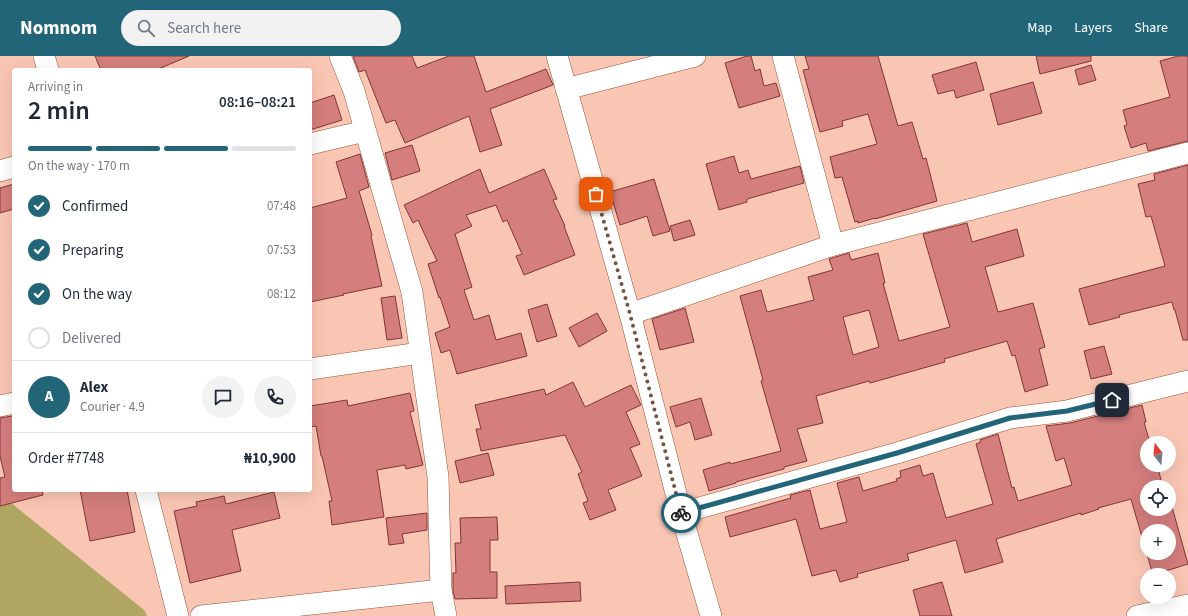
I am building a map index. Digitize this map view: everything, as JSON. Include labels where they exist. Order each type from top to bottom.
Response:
[{"type":"street","points":[[44,56],[47,68]]},
{"type":"street","points":[[340,56],[354,91],[412,292],[438,477],[441,590],[446,616]]},
{"type":"street","points":[[556,56],[630,314],[681,513],[711,616]]},
{"type":"street","points":[[566,89],[695,56]]},
{"type":"street","points":[[783,56],[833,245]]},
{"type":"street","points":[[312,144],[365,131]]},
{"type":"street","points":[[630,314],[833,245],[1188,153]]},
{"type":"street","points":[[0,171],[12,168]]},
{"type":"street","points":[[312,369],[420,353]]},
{"type":"street","points":[[681,513],[897,453],[1010,418],[1067,411],[1188,381]]},
{"type":"street","points":[[0,406],[12,403]]},
{"type":"street","points":[[147,492],[178,616]]},
{"type":"street","points":[[201,616],[441,590]]},
{"type":"street","points":[[1139,616],[1188,605]]},
{"type":"shaded area","points":[[0,494],[144,610],[147,616],[0,616]]},
{"type":"building","points":[[95,56],[189,56],[161,68],[100,68]]},
{"type":"building","points":[[353,56],[412,56],[417,68],[449,56],[474,56],[486,92],[546,69],[553,85],[490,109],[502,145],[480,152],[469,116],[405,143],[395,120],[386,123],[365,70],[359,72]]},
{"type":"building","points":[[751,56],[755,71],[760,69],[764,86],[776,83],[780,96],[739,108],[725,63]]},
{"type":"building","points":[[805,56],[878,56],[898,126],[912,122],[923,159],[926,158],[937,201],[875,219],[858,223],[858,221],[855,222],[842,177],[835,178],[830,157],[877,144],[868,114],[842,121],[843,126],[820,132],[803,70],[809,69]]},
{"type":"building","points":[[1036,56],[1091,56],[1091,61],[1040,74]]},
{"type":"building","points":[[1178,56],[1188,56],[1188,141],[1148,151],[1146,143],[1131,148],[1124,126],[1127,125],[1123,110],[1170,97],[1160,61]]},
{"type":"building","points":[[976,62],[984,90],[956,98],[954,90],[938,94],[932,75]]},
{"type":"building","points":[[1091,65],[1096,80],[1079,85],[1075,70]]},
{"type":"building","points":[[1033,82],[1042,113],[998,125],[990,94]]},
{"type":"building","points":[[334,95],[342,120],[312,129],[312,102]]},
{"type":"building","points":[[412,145],[420,171],[392,180],[385,153]]},
{"type":"building","points":[[360,154],[369,187],[359,191],[372,235],[382,286],[312,302],[312,207],[347,198],[336,162]]},
{"type":"building","points":[[734,156],[739,173],[748,170],[751,179],[800,166],[804,183],[747,199],[747,202],[719,210],[706,164]]},
{"type":"building","points":[[1188,165],[1188,340],[1183,340],[1172,302],[1119,315],[1120,317],[1089,325],[1079,289],[1165,266],[1151,216],[1146,217],[1138,184],[1155,180],[1154,174]]},
{"type":"building","points":[[480,169],[489,193],[544,169],[557,199],[553,200],[565,226],[575,255],[524,275],[516,256],[522,254],[507,220],[503,222],[496,205],[466,215],[472,226],[455,234],[472,287],[464,290],[474,320],[489,315],[496,340],[521,333],[527,356],[457,374],[450,350],[441,353],[435,333],[450,327],[428,264],[437,261],[418,220],[413,223],[404,205]]},
{"type":"building","points":[[654,179],[670,231],[653,236],[647,216],[620,225],[610,192]]},
{"type":"building","points":[[12,185],[12,210],[0,213],[0,188]]},
{"type":"building","points":[[690,220],[695,235],[674,241],[670,226]]},
{"type":"building","points":[[967,223],[972,242],[1017,229],[1024,256],[985,267],[998,312],[1033,303],[1045,347],[1039,349],[1048,385],[1025,392],[1015,355],[1012,356],[1007,341],[944,359],[945,362],[816,396],[823,423],[797,429],[807,461],[709,491],[703,470],[730,462],[730,464],[781,451],[761,381],[763,380],[740,296],[761,290],[767,312],[814,300],[808,277],[833,270],[829,259],[849,253],[851,260],[878,253],[885,283],[883,283],[899,341],[950,327],[923,234]],"holes":[[[869,310],[879,347],[853,355],[843,317]]]},
{"type":"building","points":[[395,296],[402,338],[387,340],[381,298]]},
{"type":"building","points":[[547,304],[557,336],[537,342],[528,310]]},
{"type":"building","points":[[685,308],[694,342],[660,350],[652,319]]},
{"type":"building","points":[[597,313],[607,331],[579,347],[569,328]]},
{"type":"building","points":[[1104,346],[1112,374],[1091,379],[1084,351]]},
{"type":"building","points":[[573,382],[585,407],[631,385],[641,405],[626,412],[640,444],[630,448],[642,476],[608,490],[616,510],[590,520],[583,503],[588,501],[578,474],[582,472],[565,435],[481,451],[476,429],[481,429],[475,405],[544,389],[546,395]]},
{"type":"building","points":[[410,393],[414,411],[410,412],[423,465],[406,469],[405,465],[377,470],[384,517],[332,525],[329,501],[332,501],[321,456],[316,426],[312,427],[312,406],[347,400],[348,406]]},
{"type":"building","points":[[701,398],[712,435],[695,440],[690,422],[676,427],[670,407]]},
{"type":"building","points":[[1142,405],[1146,422],[1144,422],[1148,436],[1140,436],[1140,472],[1159,472],[1161,480],[1140,480],[1140,516],[1175,516],[1188,564],[1175,568],[1151,568],[1149,560],[1176,560],[1176,524],[1140,524],[1140,530],[1131,499],[996,539],[1003,562],[965,573],[956,540],[907,554],[909,560],[857,574],[858,577],[840,582],[836,570],[812,576],[796,519],[730,537],[725,517],[791,498],[790,495],[810,490],[820,529],[847,522],[837,483],[859,477],[863,491],[897,481],[896,479],[901,477],[900,471],[920,465],[923,476],[933,473],[946,518],[993,504],[976,444],[981,442],[980,440],[998,434],[1012,488],[1014,487],[1018,501],[1072,485],[1064,458],[1056,461],[1046,426],[1070,423]]},
{"type":"building","points":[[12,416],[12,492],[42,492],[43,495],[0,506],[0,478],[5,477],[0,456],[0,418]]},
{"type":"building","points":[[488,453],[494,475],[460,483],[455,461]]},
{"type":"building","points":[[80,492],[127,492],[135,532],[90,541]]},
{"type":"building","points":[[274,492],[280,518],[232,530],[241,571],[190,583],[174,511],[197,506],[196,502],[224,496],[226,504]]},
{"type":"building","points":[[427,513],[427,530],[402,534],[404,543],[389,545],[386,518]]},
{"type":"building","points":[[497,517],[498,540],[490,540],[490,572],[497,572],[497,598],[455,599],[453,590],[453,573],[456,573],[455,543],[461,543],[460,518]]},
{"type":"building","points":[[580,582],[581,601],[506,604],[505,586]]},
{"type":"building","points":[[942,582],[952,616],[920,616],[913,590]]},
{"type":"way so far","points":[[596,194],[630,314],[681,513]]},
{"type":"route","points":[[681,513],[897,453],[1010,418],[1067,411],[1112,400]]}]
